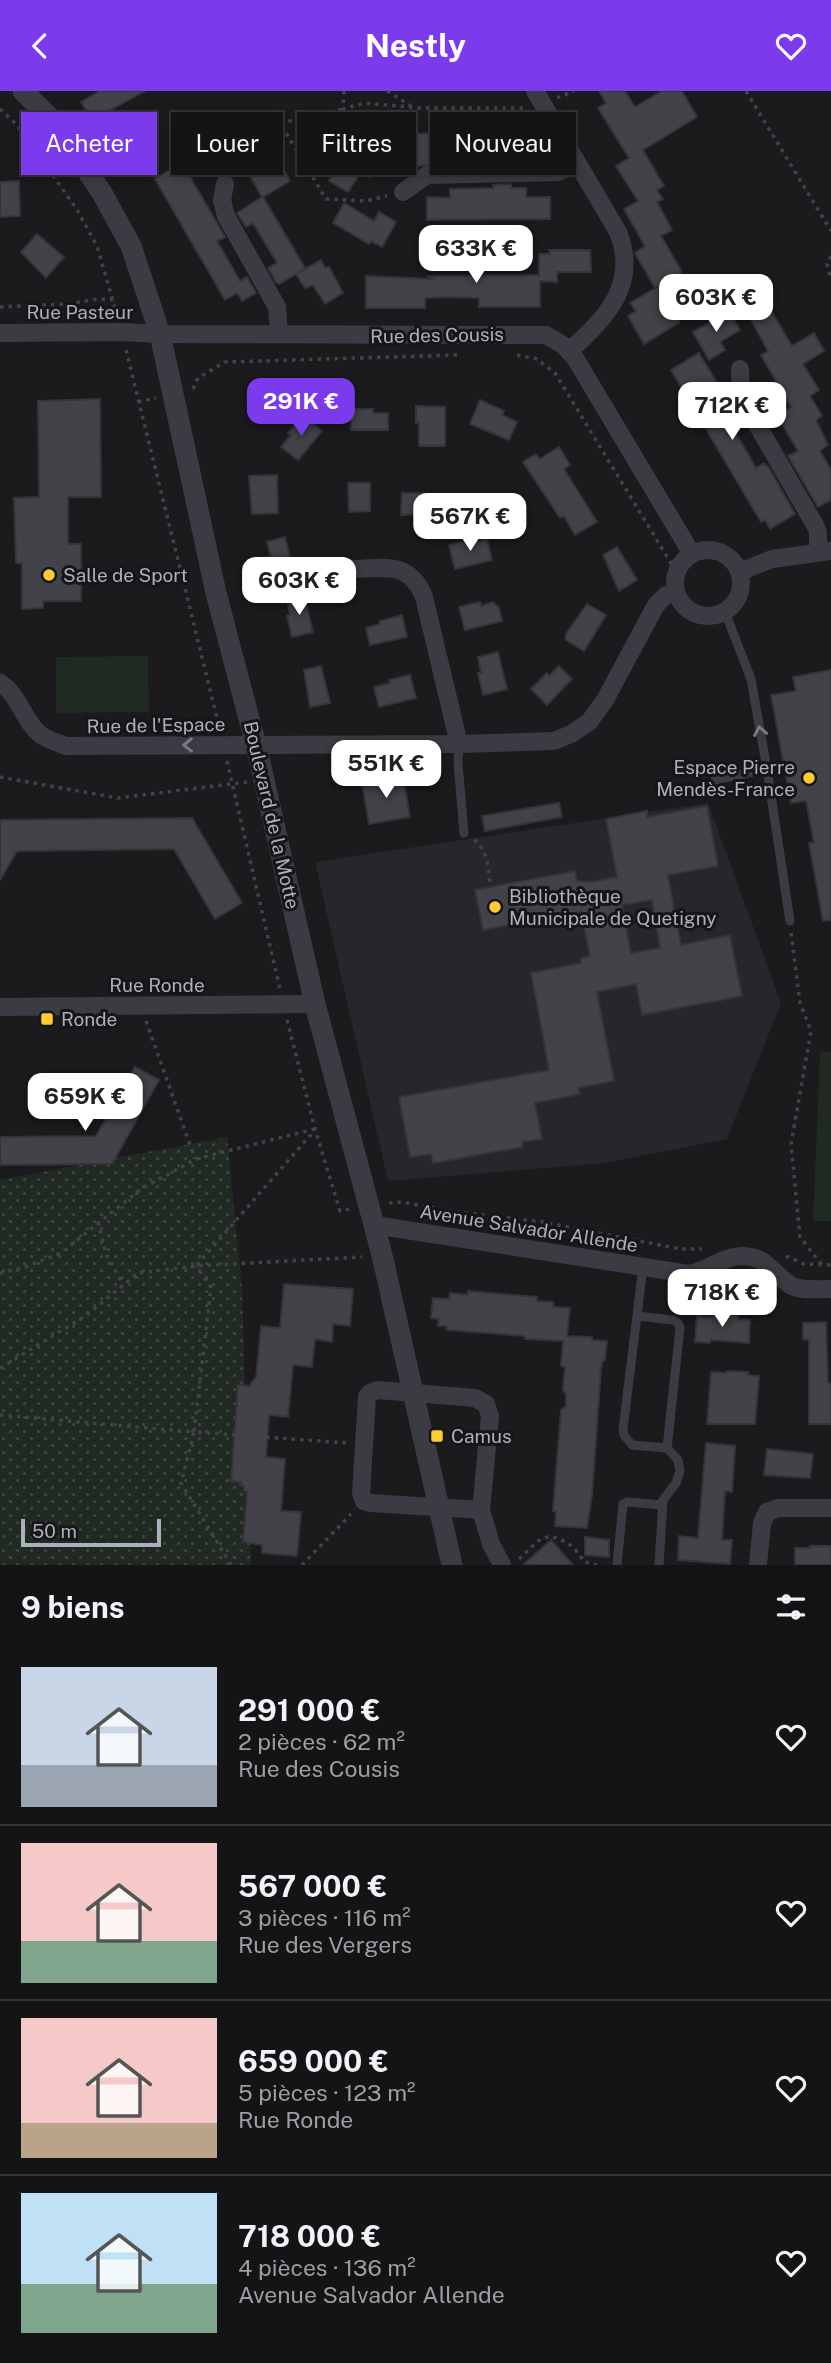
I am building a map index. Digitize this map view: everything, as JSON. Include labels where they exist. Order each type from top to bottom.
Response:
[{"type":"street","name":"Boulevard de la Motte","points":[[27,92],[68,142],[102,193],[131,246],[160,334],[216,593],[256,745],[315,1004],[382,1255],[452,1565]]},
{"type":"street","points":[[539,97],[618,232],[626,263],[622,283],[612,306],[593,331],[569,351],[692,554]]},
{"type":"street","points":[[403,192],[427,175],[558,172],[577,163]]},
{"type":"street","points":[[225,184],[222,200],[226,216],[276,307],[279,334]]},
{"type":"street","name":"Rue Pasteur","points":[[0,333],[160,334]]},
{"type":"street","name":"Rue des Cousis","points":[[160,334],[536,334],[555,339],[569,351]]},
{"type":"street","points":[[739,572],[772,559],[825,551],[815,525],[741,397],[740,369]]},
{"type":"street","points":[[702,550],[722,553],[731,559],[739,572],[741,588],[737,599],[724,612],[709,617],[697,615],[679,601],[676,592],[677,573],[683,561],[692,554],[702,550]]},
{"type":"street","points":[[352,569],[395,568],[406,572],[418,582],[424,597],[458,744]]},
{"type":"street","name":"Rue de l'Espace","points":[[0,683],[7,687],[24,715],[40,734],[66,746],[554,741],[589,722],[605,700],[656,605],[666,595],[676,592]]},
{"type":"street","name":"Rue Ronde","points":[[0,1007],[315,1004]]},
{"type":"street","name":"Avenue Salvador Allende","points":[[371,1215],[643,1267],[692,1273],[721,1261],[743,1256],[765,1262],[792,1286],[831,1289]]},
{"type":"street","points":[[481,1510],[440,1509],[364,1501],[361,1493],[367,1397],[370,1393],[378,1390],[475,1398],[486,1403],[490,1416],[481,1510],[491,1544],[508,1563]]},
{"type":"street","points":[[758,1565],[762,1523],[767,1512],[778,1508],[831,1508]]},
{"type":"lane","points":[[724,612],[751,679],[790,922]]},
{"type":"lane","points":[[458,744],[464,833]]},
{"type":"lane","points":[[715,780],[767,769]]},
{"type":"lane","points":[[643,1267],[623,1429],[624,1436],[632,1445],[667,1448],[678,1460],[680,1471],[676,1483],[665,1495],[662,1506],[659,1565]]},
{"type":"lane","points":[[637,1316],[673,1320],[680,1326],[667,1448]]},
{"type":"lane","points":[[617,1565],[623,1504],[628,1502],[662,1506]]},
{"type":"path","points":[[341,112],[344,91]]},
{"type":"path","points":[[387,91],[412,107]]},
{"type":"path","points":[[746,91],[831,231]]},
{"type":"path","points":[[283,122],[365,103],[412,107],[531,108],[539,97]]},
{"type":"path","points":[[0,109],[16,124],[76,208],[97,246],[122,332],[224,745],[283,1005],[340,1212],[371,1215],[402,1202],[449,1211],[543,1222],[680,1249],[711,1247]]},
{"type":"path","points":[[283,128],[297,152]]},
{"type":"path","points":[[225,184],[228,175]]},
{"type":"path","points":[[311,175],[322,195],[330,200],[366,201],[403,192]]},
{"type":"path","points":[[831,256],[827,264],[831,280]]},
{"type":"path","name":"Rue Pasteur","points":[[0,307],[113,300]]},
{"type":"path","name":"Rue des Cousis","points":[[509,353],[537,359],[555,373],[677,573]]},
{"type":"path","name":"Rue des Cousis","points":[[138,402],[191,392],[198,377],[225,362],[468,354]]},
{"type":"path","points":[[0,777],[118,798],[264,779]]},
{"type":"path","points":[[464,833],[480,844],[487,861],[490,882]]},
{"type":"path","points":[[790,922],[800,1003],[810,1031],[792,1144],[800,1237],[822,1265]]},
{"type":"path","points":[[140,1006],[196,1159]]},
{"type":"path","points":[[0,1273],[61,1253],[141,1189],[196,1159],[315,1129]]},
{"type":"path","points":[[196,1266],[315,1129]]},
{"type":"path","points":[[98,1222],[106,1254],[124,1284]]},
{"type":"path","points":[[777,1250],[797,1262],[831,1265]]},
{"type":"path","points":[[0,1369],[87,1315],[138,1273],[196,1266],[382,1255]]},
{"type":"path","points":[[196,1266],[211,1287],[194,1432],[181,1483],[231,1565]]},
{"type":"path","points":[[0,1415],[364,1444]]},
{"type":"path","points":[[302,1565],[364,1501]]},
{"type":"path","points":[[508,1563],[521,1558],[538,1541],[550,1536],[565,1540],[575,1547],[583,1562],[598,1565]]},
{"type":"shaded area","points":[[148,656],[149,712],[56,713],[56,657]]},
{"type":"shaded area","points":[[708,803],[781,1003],[727,1139],[605,1163],[388,1181],[315,862]]},
{"type":"shaded area","points":[[820,1052],[831,1052],[831,1221],[813,1221]]},
{"type":"shaded area","points":[[227,1137],[242,1289],[251,1565],[0,1565],[0,1180]]},
{"type":"building","points":[[100,91],[145,91],[107,112],[87,112],[81,102]]},
{"type":"building","points":[[599,91],[625,91],[635,107],[662,91],[682,91],[697,117],[643,150],[664,186],[657,190],[663,199],[657,202],[672,230],[661,236],[682,272],[655,288],[635,253],[645,246],[624,209],[638,201],[616,166],[629,158],[598,108],[606,103]]},
{"type":"building","points":[[416,134],[430,134],[430,165],[416,166]]},
{"type":"building","points":[[171,169],[171,175],[189,175],[225,237],[217,241],[240,281],[247,277],[256,293],[242,301],[237,293],[225,300],[155,179]]},
{"type":"building","points":[[283,169],[290,181],[263,197],[305,268],[298,273],[321,260],[325,268],[329,267],[343,293],[325,304],[313,285],[305,288],[296,274],[279,284],[276,282],[268,268],[277,263],[253,223],[246,227],[237,213],[262,197],[249,175],[283,175]]},
{"type":"building","points":[[333,175],[359,175],[348,192],[329,181]]},
{"type":"building","points":[[19,181],[20,216],[0,217],[0,182]]},
{"type":"building","points":[[511,184],[511,188],[526,188],[526,197],[550,197],[550,219],[427,220],[427,197],[450,198],[450,189],[493,188],[493,185]]},
{"type":"building","points":[[344,203],[374,221],[379,212],[396,222],[382,247],[371,241],[369,244],[333,223]]},
{"type":"building","points":[[37,234],[64,257],[46,278],[21,252]]},
{"type":"building","points":[[549,250],[590,250],[591,272],[557,272],[557,282],[540,281],[540,307],[479,307],[479,298],[448,297],[425,298],[425,308],[366,308],[366,276],[432,279],[428,276],[539,275],[539,254],[550,254]]},
{"type":"building","points":[[659,286],[680,322],[644,344],[628,316],[636,311],[630,303]]},
{"type":"building","points":[[770,309],[792,346],[814,333],[824,351],[803,364],[819,390],[810,396],[822,416],[816,420],[828,445],[820,451],[831,470],[831,500],[818,507],[788,456],[798,451],[777,415],[791,407],[761,355],[768,351],[751,320]]},
{"type":"building","points":[[729,311],[740,330],[720,342],[725,350],[709,360],[693,332]]},
{"type":"building","points":[[699,353],[735,413],[727,418],[756,468],[764,463],[769,468],[795,514],[770,529],[765,520],[761,522],[671,370]]},
{"type":"building","points":[[100,399],[101,497],[68,497],[68,544],[81,544],[81,601],[43,601],[43,608],[22,609],[22,563],[16,563],[14,498],[39,497],[38,401]]},
{"type":"building","points":[[480,400],[504,411],[502,415],[517,422],[509,440],[470,424]]},
{"type":"building","points":[[416,406],[445,407],[445,446],[419,446]]},
{"type":"building","points":[[351,409],[373,409],[373,413],[388,413],[388,430],[351,430]]},
{"type":"building","points":[[302,415],[322,431],[298,460],[281,447]]},
{"type":"building","points":[[559,447],[570,465],[564,469],[597,522],[575,535],[564,516],[560,518],[523,462],[536,454],[540,459]]},
{"type":"building","points":[[277,475],[278,513],[252,514],[249,476]]},
{"type":"building","points":[[348,483],[370,483],[370,511],[349,512]]},
{"type":"building","points":[[402,493],[424,493],[424,497],[438,497],[438,514],[401,515]]},
{"type":"building","points":[[285,537],[294,574],[273,579],[267,542]]},
{"type":"building","points":[[487,539],[492,560],[455,569],[449,545]]},
{"type":"building","points":[[617,547],[637,580],[619,591],[603,555]]},
{"type":"building","points":[[304,595],[313,632],[292,637],[287,616],[290,615],[287,599]]},
{"type":"building","points":[[480,602],[481,606],[493,602],[499,608],[502,621],[465,630],[459,607]]},
{"type":"building","points":[[587,604],[606,615],[584,651],[566,640],[566,634]]},
{"type":"building","points":[[402,615],[407,637],[370,645],[366,628]]},
{"type":"building","points":[[498,652],[507,689],[483,695],[478,657]]},
{"type":"building","points":[[321,666],[330,703],[310,707],[304,670]]},
{"type":"building","points":[[559,666],[572,679],[547,705],[531,689],[547,673],[549,676]]},
{"type":"building","name":"Espace Pierre Mendès-France","points":[[831,670],[831,920],[823,921],[809,843],[814,842],[806,801],[791,803],[771,695],[796,691],[793,677]]},
{"type":"building","points":[[410,675],[416,698],[379,707],[374,687]]},
{"type":"building","points":[[403,776],[410,817],[369,824],[362,783]]},
{"type":"building","points":[[559,803],[562,817],[485,831],[482,816]]},
{"type":"building","points":[[707,806],[718,866],[668,875],[681,945],[730,935],[742,996],[642,1015],[636,984],[597,992],[614,1081],[578,1088],[580,1094],[535,1103],[542,1139],[522,1142],[523,1147],[433,1163],[431,1154],[410,1157],[399,1097],[549,1070],[531,973],[581,963],[581,958],[590,956],[581,912],[483,930],[475,890],[575,871],[577,881],[591,882],[617,877],[606,819],[647,811],[647,817]],"holes":[[[652,900],[660,948],[631,953],[622,905]]]},
{"type":"building","points":[[192,818],[242,903],[215,919],[174,849],[17,851],[0,880],[0,820]]},
{"type":"building","points":[[135,1067],[159,1080],[112,1164],[0,1165],[0,1137],[96,1136]]},
{"type":"building","points":[[284,1284],[353,1289],[350,1326],[333,1324],[332,1342],[315,1339],[312,1367],[293,1365],[288,1417],[269,1415],[266,1457],[285,1459],[281,1511],[301,1512],[297,1556],[262,1553],[262,1545],[243,1542],[247,1492],[244,1491],[244,1486],[240,1485],[241,1482],[231,1481],[238,1385],[249,1386],[256,1377],[261,1326],[280,1328]]},
{"type":"building","points":[[468,1291],[537,1297],[537,1301],[553,1302],[553,1307],[570,1308],[567,1336],[592,1337],[592,1340],[607,1341],[605,1360],[601,1368],[592,1495],[587,1528],[555,1526],[556,1511],[553,1511],[561,1410],[566,1406],[566,1394],[563,1390],[565,1367],[561,1366],[563,1341],[447,1330],[446,1326],[438,1326],[439,1319],[431,1318],[433,1298],[449,1299],[450,1293],[468,1295]]},
{"type":"building","points":[[712,1313],[738,1315],[738,1319],[750,1320],[749,1343],[711,1340],[710,1343],[695,1342],[697,1316],[712,1317]]},
{"type":"building","points":[[826,1322],[831,1424],[809,1424],[809,1340],[803,1339],[803,1323]]},
{"type":"building","points":[[711,1372],[748,1372],[748,1375],[759,1376],[755,1424],[707,1424]]},
{"type":"building","points":[[706,1443],[735,1446],[732,1492],[725,1491],[722,1540],[732,1540],[730,1564],[678,1560],[679,1536],[698,1538]]},
{"type":"building","points":[[767,1449],[813,1454],[810,1478],[764,1475]]},
{"type":"building","points":[[585,1537],[609,1540],[609,1557],[585,1555]]},
{"type":"building","points":[[551,1540],[573,1565],[523,1565]]},
{"type":"building","points":[[831,1546],[831,1565],[795,1565],[795,1548]]},
{"type":"place","name":"Salle de Sport","points":[[49,575]]},
{"type":"place","name":"Espace Pierre Mendès-France","points":[[809,778]]},
{"type":"place","name":"Bibliothèque Municipale de Quetigny","points":[[495,907]]},
{"type":"place","name":"Ronde","points":[[47,1019]]},
{"type":"place","name":"Camus","points":[[437,1436]]}]
